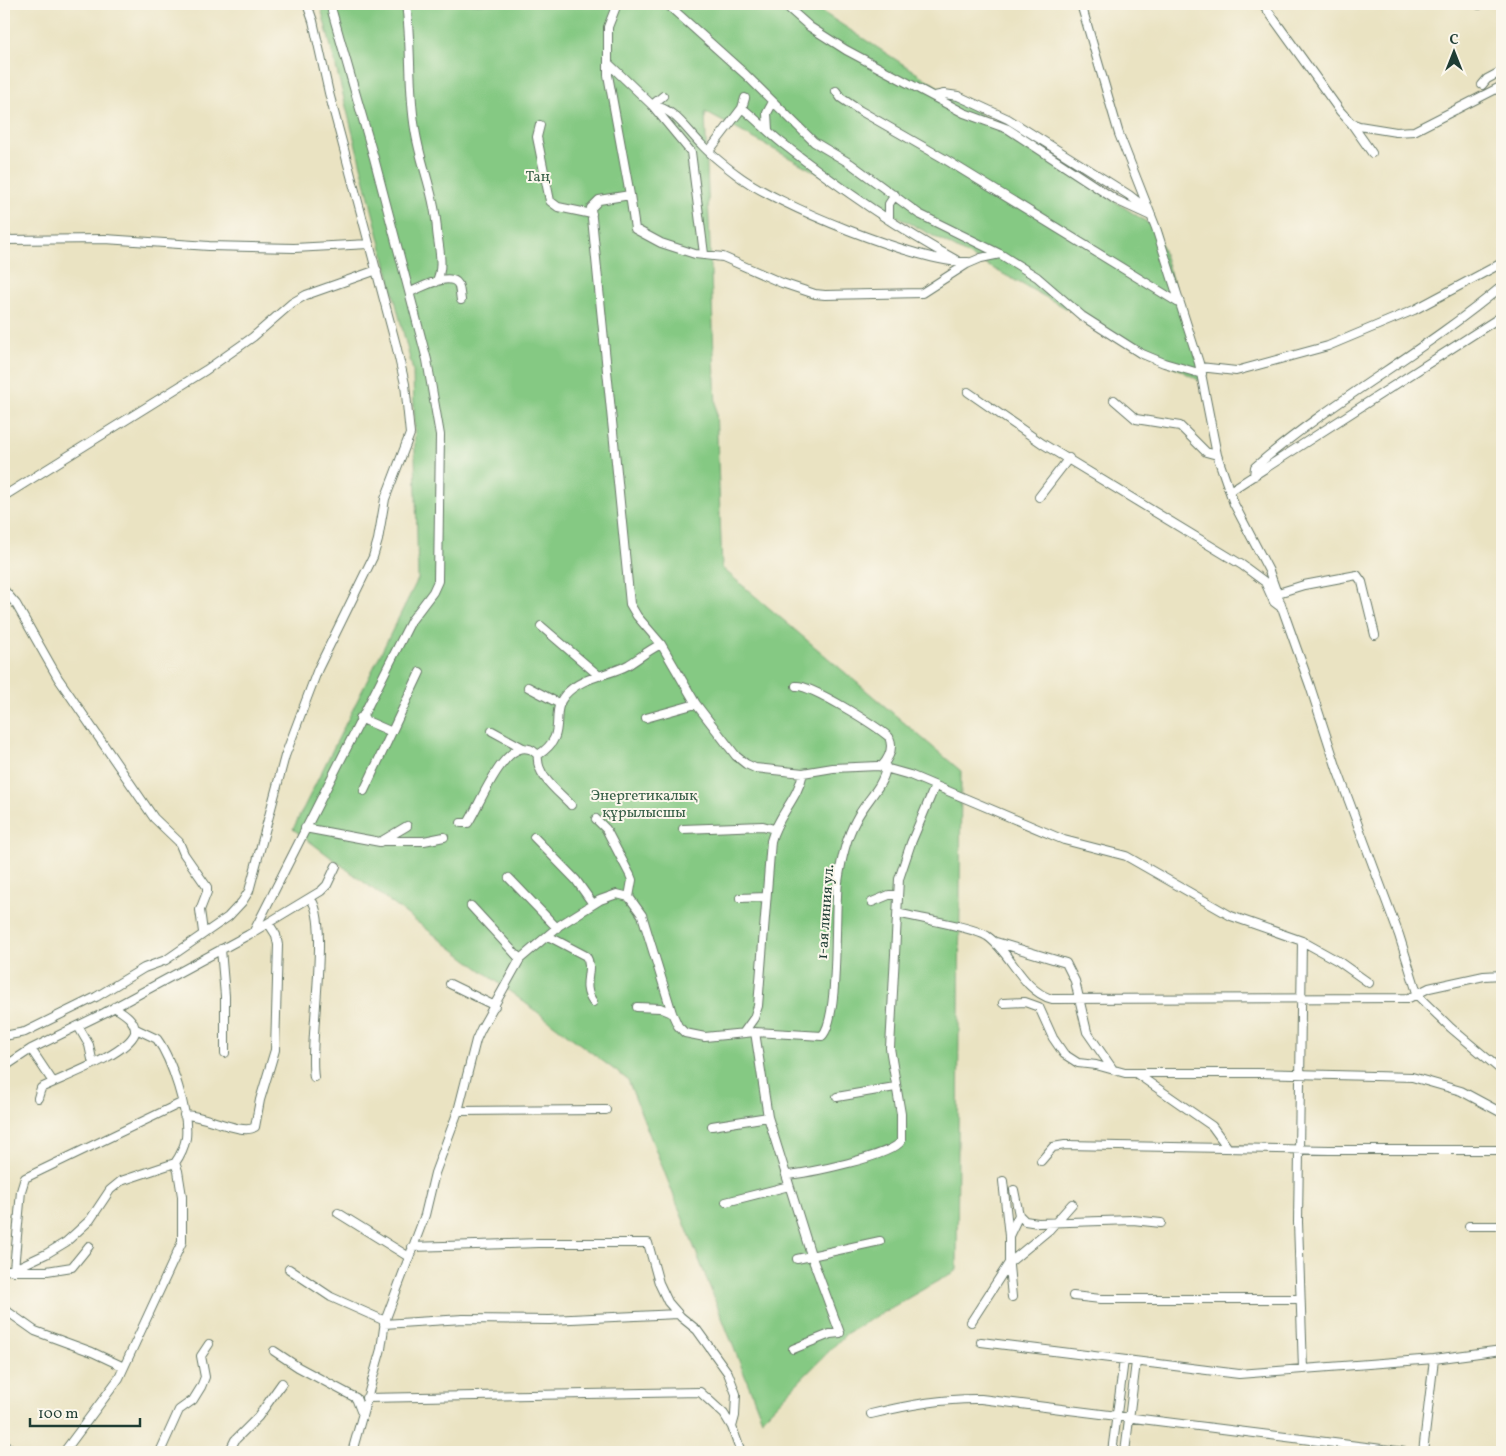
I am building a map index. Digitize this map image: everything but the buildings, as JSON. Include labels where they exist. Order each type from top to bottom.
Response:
[{"type":"street","points":[[4,1036],[25,1032],[96,997],[144,968],[166,960],[178,953],[203,932],[228,917],[242,902],[249,890],[285,756],[318,669],[373,557],[385,499],[410,434],[404,384],[329,93],[314,21],[307,4]]},
{"type":"street","points":[[253,933],[410,621],[433,592],[438,580],[441,463],[439,428],[427,360],[330,4]]},
{"type":"street","points":[[406,4],[411,41],[411,90],[415,131],[437,220],[440,264],[436,282]]},
{"type":"street","points":[[617,4],[608,27],[608,63],[610,85],[634,225],[637,232],[661,244],[723,257],[788,285],[824,295],[922,293],[971,262]]},
{"type":"street","points":[[667,4],[745,74],[808,137],[851,164],[930,220],[1000,254],[1037,277],[1093,324],[1140,353],[1164,363],[1201,370],[1236,371],[1328,346],[1390,322],[1502,263]]},
{"type":"street","points":[[784,4],[810,27],[846,50],[964,112],[1018,135],[1116,200],[1150,214]]},
{"type":"street","points":[[1081,4],[1121,142],[1150,214],[1201,370],[1217,455],[1241,519],[1269,571],[1278,593],[1340,778],[1399,936],[1418,996],[1451,1028],[1502,1071]]},
{"type":"street","points":[[1263,4],[1372,153]]},
{"type":"street","points":[[608,63],[652,105],[692,152],[704,254]]},
{"type":"street","points":[[1482,85],[1487,79],[1502,71]]},
{"type":"street","points":[[1351,123],[1387,131],[1414,132],[1502,86]]},
{"type":"street","points":[[836,91],[841,98],[859,110],[943,158],[1179,303]]},
{"type":"street","points":[[935,96],[944,94],[958,96],[1012,122],[1129,196],[1150,214]]},
{"type":"street","points":[[652,105],[663,96]]},
{"type":"street","points":[[710,151],[742,108],[745,98]]},
{"type":"street","points":[[768,130],[767,113],[773,102]]},
{"type":"street","points":[[652,105],[670,111],[710,151],[744,180],[829,221],[896,246],[960,263],[1000,254]]},
{"type":"street","points":[[742,108],[835,182],[889,220],[960,263]]},
{"type":"street","points":[[1012,122],[1018,135]]},
{"type":"street","points":[[540,125],[537,137],[551,203],[558,207],[592,214]]},
{"type":"street","points":[[630,195],[595,202],[592,208],[630,604],[636,616],[661,644],[696,704],[736,756],[755,768],[803,774],[833,768],[884,767],[935,786],[1064,840],[1126,856],[1231,916],[1302,941],[1338,960],[1369,982]]},
{"type":"street","points":[[889,220],[889,204],[895,195]]},
{"type":"street","points":[[4,240],[105,239],[209,246],[294,248],[369,244]]},
{"type":"street","points":[[4,496],[206,370],[252,337],[292,303],[306,295],[376,270]]},
{"type":"street","points":[[410,292],[445,279],[456,282],[461,300]]},
{"type":"street","points":[[1254,476],[1255,467],[1270,454],[1344,398],[1455,324],[1502,286]]},
{"type":"street","points":[[1230,491],[1502,316]]},
{"type":"street","points":[[968,392],[1012,424],[1259,577],[1268,586],[1274,602],[1282,608]]},
{"type":"street","points":[[1114,400],[1136,418],[1180,426],[1206,452],[1217,455]]},
{"type":"street","points":[[1039,497],[1069,458]]},
{"type":"street","points":[[1278,593],[1304,585],[1357,575],[1362,582],[1375,635]]},
{"type":"street","points":[[4,590],[16,604],[58,678],[149,811],[179,842],[184,854],[207,887],[200,910],[203,932]]},
{"type":"street","points":[[541,626],[597,674]]},
{"type":"street","points":[[538,755],[554,742],[558,727],[560,704],[568,692],[597,674],[627,665],[661,644]]},
{"type":"street","points":[[364,791],[420,672]]},
{"type":"street","name":"1-ая линия ул.","points":[[755,1032],[822,1036],[826,1031],[832,1001],[838,883],[843,859],[856,819],[882,780],[884,767],[891,750],[889,737],[820,694],[807,687],[796,686]]},
{"type":"street","points":[[528,687],[560,704]]},
{"type":"street","points":[[646,718],[696,704]]},
{"type":"street","points":[[360,718],[392,732]]},
{"type":"street","points":[[492,731],[523,748]]},
{"type":"street","points":[[461,823],[468,824],[490,783],[507,758],[513,751],[523,748],[530,748],[538,755],[539,768],[571,805]]},
{"type":"street","points":[[744,1032],[754,1018],[758,1006],[769,858],[774,828],[798,790],[803,774]]},
{"type":"street","points":[[786,1175],[814,1171],[895,1149],[902,1141],[890,1048],[898,913],[897,895],[904,862],[935,786]]},
{"type":"street","points":[[596,819],[606,829],[630,875],[632,880],[629,897]]},
{"type":"street","points":[[384,841],[407,826]]},
{"type":"street","points":[[683,829],[763,826],[774,828]]},
{"type":"street","points":[[305,828],[384,841],[424,841],[444,838]]},
{"type":"street","points":[[534,837],[576,880],[593,904]]},
{"type":"street","points":[[4,1067],[31,1049],[78,1026],[268,924],[327,885],[336,866]]},
{"type":"street","points":[[509,878],[557,928]]},
{"type":"street","points":[[352,1452],[361,1413],[381,1349],[384,1322],[425,1215],[442,1152],[458,1111],[476,1040],[520,959],[557,928],[610,895],[623,894],[629,897],[638,907],[648,929],[672,1013],[681,1030],[696,1036],[755,1032],[768,1116],[811,1255],[840,1333],[830,1334],[793,1349]]},
{"type":"street","points":[[872,902],[888,895],[897,895]]},
{"type":"street","points":[[740,898],[766,897]]},
{"type":"street","points":[[310,898],[317,908],[319,938],[313,1025],[314,1078]]},
{"type":"street","points":[[471,906],[520,959]]},
{"type":"street","points":[[898,913],[977,932],[992,940],[1066,963],[1071,969],[1080,998],[1087,1032],[1112,1068],[1118,1072],[1137,1074],[1299,1074],[1412,1077],[1461,1091],[1502,1114]]},
{"type":"street","points":[[184,1115],[200,1116],[243,1129],[251,1130],[255,1127],[260,1100],[275,1050],[278,945],[276,935],[268,924]]},
{"type":"street","points":[[548,936],[586,956],[589,961],[587,990],[593,1002]]},
{"type":"street","points":[[992,940],[1016,970],[1041,994],[1052,999],[1409,998],[1418,996],[1429,988],[1484,976],[1502,975]]},
{"type":"street","points":[[1302,941],[1299,1074],[1299,1299],[1303,1369]]},
{"type":"street","points":[[221,950],[225,996],[224,1053]]},
{"type":"street","points":[[450,984],[495,1006]]},
{"type":"street","points":[[1003,1003],[1025,1002],[1039,1007],[1053,1038],[1070,1059],[1078,1063],[1112,1068]]},
{"type":"street","points":[[64,1452],[114,1386],[182,1242],[182,1196],[175,1163],[186,1138],[181,1103],[161,1045],[151,1034],[136,1029],[128,1017],[114,1007]]},
{"type":"street","points":[[637,1007],[660,1008],[672,1013]]},
{"type":"street","points":[[78,1026],[89,1045],[92,1064]]},
{"type":"street","points":[[38,1098],[41,1088],[127,1046],[136,1029]]},
{"type":"street","points":[[31,1049],[53,1082]]},
{"type":"street","points":[[1137,1074],[1212,1126],[1228,1148]]},
{"type":"street","points":[[837,1097],[895,1087]]},
{"type":"street","points":[[8,1270],[21,1191],[26,1178],[181,1103]]},
{"type":"street","points":[[458,1111],[606,1110]]},
{"type":"street","points":[[712,1126],[768,1116]]},
{"type":"street","points":[[1041,1161],[1053,1147],[1059,1145],[1502,1150]]},
{"type":"street","points":[[8,1270],[46,1254],[66,1242],[90,1220],[110,1190],[121,1181],[175,1163]]},
{"type":"street","points":[[1003,1181],[1009,1236],[1012,1297]]},
{"type":"street","points":[[726,1202],[790,1186]]},
{"type":"street","points":[[1014,1190],[1014,1199],[1019,1215],[1025,1221],[1055,1224],[1133,1220],[1161,1223]]},
{"type":"street","points":[[972,1322],[1009,1263],[1055,1224],[1072,1204]]},
{"type":"street","points":[[338,1213],[409,1257]]},
{"type":"street","points":[[1009,1236],[1019,1215]]},
{"type":"street","points":[[1469,1226],[1502,1226]]},
{"type":"street","points":[[797,1259],[880,1242]]},
{"type":"street","points":[[412,1247],[530,1243],[648,1243],[663,1292],[678,1314],[697,1330],[728,1373],[736,1394],[736,1416],[732,1427]]},
{"type":"street","points":[[8,1270],[65,1269],[77,1264],[89,1246]]},
{"type":"street","points":[[289,1269],[331,1297],[384,1322],[463,1319],[550,1320],[588,1316],[678,1314]]},
{"type":"street","points":[[1072,1296],[1101,1299],[1299,1299]]},
{"type":"street","points":[[4,1309],[35,1331],[92,1352],[124,1367]]},
{"type":"street","points":[[981,1342],[1238,1374],[1434,1359],[1502,1350]]},
{"type":"street","points":[[160,1452],[179,1410],[193,1400],[201,1387],[205,1377],[201,1356],[209,1344]]},
{"type":"street","points":[[274,1351],[298,1368],[356,1398],[360,1404],[361,1413]]},
{"type":"street","points":[[1423,1452],[1434,1359]]},
{"type":"street","points":[[1112,1452],[1124,1360]]},
{"type":"street","points":[[1125,1452],[1136,1362]]},
{"type":"street","points":[[229,1452],[235,1440],[258,1417],[282,1383]]},
{"type":"street","points":[[366,1398],[700,1392],[724,1414],[732,1427],[741,1452]]},
{"type":"street","points":[[871,1414],[900,1407],[962,1398],[981,1399],[1406,1452]]},
{"type":"street","points":[[4,1446],[19,1452]]},
{"type":"green space","points":[[320,4],[810,4],[1156,228],[1204,383],[705,112],[722,568],[961,771],[957,1270],[847,1333],[762,1419],[628,1080],[293,829],[418,579],[413,371]]},
{"type":"park label","name":"Таң","points":[[538,176]]},
{"type":"park label","name":"Энергетикалық құрылысшы","points":[[644,804]]}]
